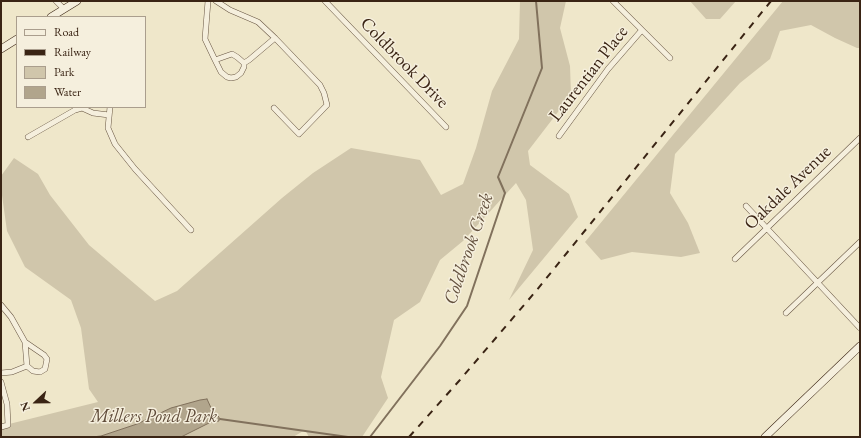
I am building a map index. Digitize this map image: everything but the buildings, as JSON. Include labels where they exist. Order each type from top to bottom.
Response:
[{"type":"street","points":[[56,1],[64,9]]},
{"type":"street","points":[[53,16],[77,1]]},
{"type":"street","points":[[208,1],[204,39],[221,72],[227,77],[236,77],[244,68],[244,63]]},
{"type":"street","points":[[216,1],[230,10],[258,22],[320,85],[327,105],[299,134],[274,108]]},
{"type":"street","name":"Coldbrook Drive","points":[[325,1],[446,127]]},
{"type":"street","name":"Laurentian Place","points":[[613,1],[641,31],[670,58]]},
{"type":"street","name":"Laurentian Place","points":[[558,136],[608,69],[641,31]]},
{"type":"street","points":[[244,63],[275,38]]},
{"type":"street","points":[[1,49],[16,40]]},
{"type":"street","points":[[215,60],[232,54],[244,63]]},
{"type":"street","points":[[28,137],[75,110],[82,108],[93,113],[110,115]]},
{"type":"street","points":[[110,108],[108,128],[115,144],[135,169],[192,230]]},
{"type":"street","name":"Oakdale Avenue","points":[[735,259],[860,138]]},
{"type":"street","points":[[746,206],[860,328]]},
{"type":"street","points":[[786,313],[860,242]]},
{"type":"street","points":[[1,305],[11,317],[25,342],[27,366],[33,371],[40,372],[45,368],[47,359],[44,355],[25,342]]},
{"type":"street","points":[[765,437],[860,346]]},
{"type":"street","points":[[1,374],[12,372],[27,366]]},
{"type":"street","points":[[1,382],[7,404],[8,425],[1,427]]},
{"type":"green space","name":"Millers Pond Park","points":[[520,1],[566,1],[560,28],[570,66],[571,95],[528,151],[530,165],[569,194],[578,217],[509,300],[533,250],[526,200],[516,183],[463,241],[440,260],[420,302],[394,320],[381,377],[388,398],[362,437],[309,437],[305,430],[293,437],[1,437],[1,426],[98,402],[89,389],[81,328],[71,300],[25,267],[7,231],[1,188],[1,176],[14,158],[38,174],[50,195],[89,245],[155,301],[177,291],[282,198],[313,173],[351,148],[420,160],[441,195],[463,184],[476,148],[492,91],[519,39]]},
{"type":"green space","points":[[690,1],[736,1],[720,19],[706,19]]},
{"type":"green space","points":[[783,1],[860,1],[860,48],[835,38],[811,25],[780,31],[770,59],[740,83],[675,154],[670,193],[688,223],[700,253],[681,257],[632,252],[601,260],[585,242]]},
{"type":"water","points":[[207,399],[212,410],[219,417],[219,421],[211,422],[181,437],[92,437],[101,436],[137,424],[171,408]]},
{"type":"waterway","name":"Coldbrook Creek","points":[[370,437],[440,346],[467,306],[505,193],[498,177],[542,68],[536,1]]},
{"type":"waterway","name":"Coldbrook Creek","points":[[220,419],[348,437]]},
{"type":"railway","points":[[409,437],[536,291],[771,1]]}]
